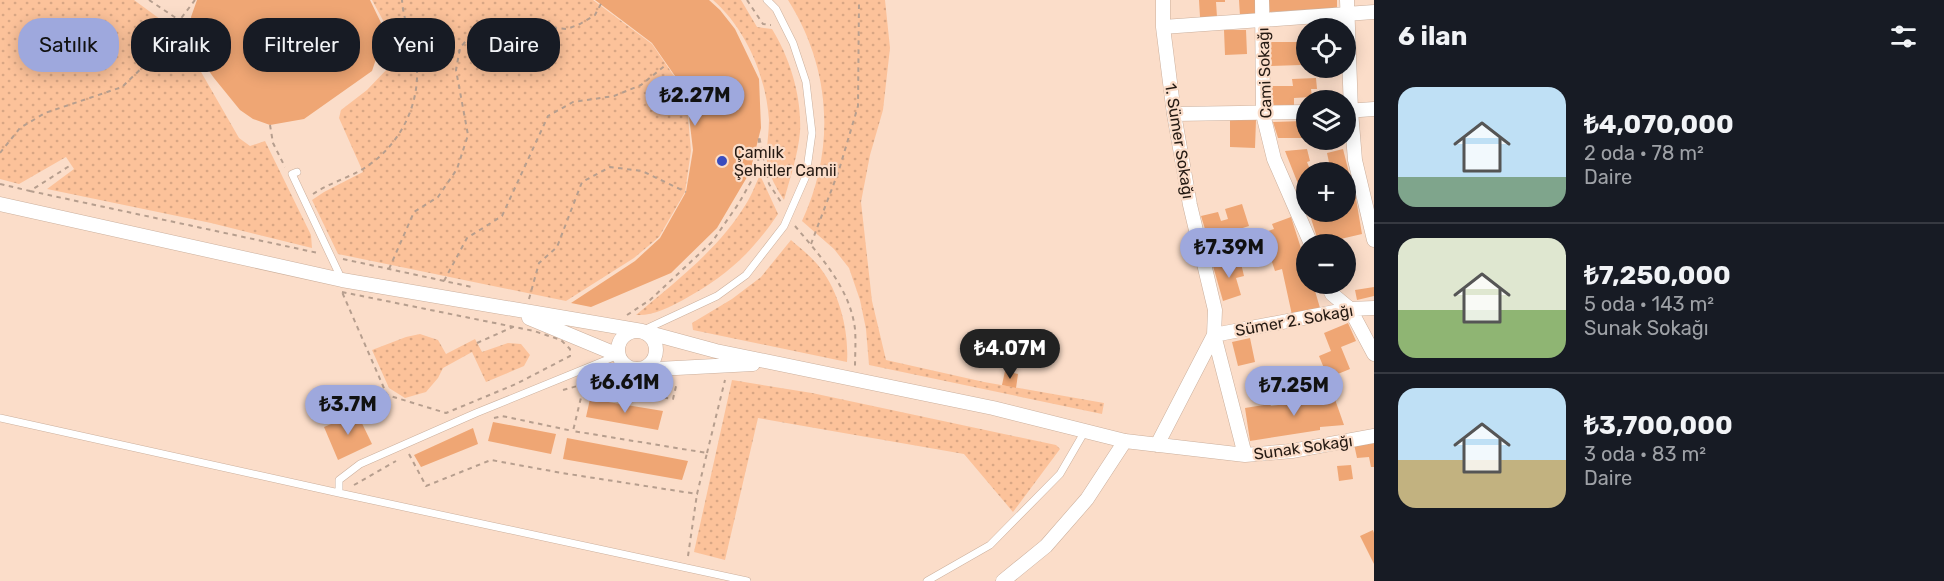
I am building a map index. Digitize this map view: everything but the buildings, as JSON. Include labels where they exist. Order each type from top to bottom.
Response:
[{"type":"street","name":"1. Sümer Sokağı","points":[[1157,445],[1214,335],[1215,310],[1190,205],[1174,114],[1163,27],[1163,0]]},
{"type":"street","name":"Cami Sokağı","points":[[1262,0],[1263,114],[1274,159],[1307,234]]},
{"type":"street","points":[[1163,27],[1262,19],[1347,7],[1374,12]]},
{"type":"street","points":[[1347,7],[1348,90]]},
{"type":"street","points":[[1356,110],[1374,109]]},
{"type":"street","points":[[1174,114],[1296,112]]},
{"type":"street","points":[[1354,150],[1374,240]]},
{"type":"street","points":[[0,204],[342,280],[642,331],[716,351],[773,363]]},
{"type":"street","points":[[1332,294],[1350,309],[1374,354]]},
{"type":"street","name":"Sümer 2. Sokağı","points":[[1214,335],[1350,309],[1374,308]]},
{"type":"street","points":[[520,309],[618,355],[633,373]]},
{"type":"street","points":[[618,355],[620,342],[629,332],[642,331],[653,338],[657,349],[650,366],[633,373]]},
{"type":"street","points":[[1214,335],[1245,455]]},
{"type":"street","points":[[633,373],[683,366],[773,363]]},
{"type":"street","name":"Sunak Sokağı","points":[[773,363],[993,408],[1125,441],[1157,445],[1245,455],[1292,451],[1374,436]]},
{"type":"street","points":[[1003,581],[1046,546],[1087,499],[1125,441]]},
{"type":"lane","points":[[642,331],[717,296],[746,275],[784,226],[806,176],[812,133],[806,82],[793,43],[776,9],[767,0]]},
{"type":"lane","points":[[297,172],[292,174],[342,280]]},
{"type":"lane","points":[[339,493],[339,480],[360,464],[476,413],[618,355]]},
{"type":"lane","points":[[0,418],[747,581]]},
{"type":"lane","points":[[927,581],[990,545],[1060,474],[1085,431]]},
{"type":"path","points":[[149,0],[175,18]]},
{"type":"path","points":[[181,18],[195,0]]},
{"type":"path","points":[[307,198],[368,166],[391,147],[411,112],[416,85],[415,54],[406,25],[402,0]]},
{"type":"path","points":[[389,269],[414,212],[438,197],[457,170],[468,135],[456,70],[460,48],[475,30],[494,23],[567,29],[595,15],[603,0]]},
{"type":"path","points":[[747,0],[763,24],[775,26]]},
{"type":"path","points":[[811,244],[858,106],[859,0]]},
{"type":"path","points":[[444,281],[467,238],[502,216],[548,116],[573,102],[614,96],[641,85],[666,64]]},
{"type":"path","points":[[0,153],[20,128],[45,113],[122,87],[138,72]]},
{"type":"path","points":[[270,125],[273,143],[286,171]]},
{"type":"path","points":[[30,191],[71,165]]},
{"type":"path","points":[[513,327],[538,263],[557,247],[582,182],[610,167],[642,171],[686,192]]},
{"type":"path","points":[[0,184],[476,288]]},
{"type":"path","points":[[788,233],[794,224]]},
{"type":"path","points":[[477,343],[513,327],[561,340],[570,349],[570,356],[516,384],[446,413],[387,395],[342,292],[513,327]]},
{"type":"path","points":[[520,309],[536,303]]},
{"type":"path","points":[[584,385],[673,399],[683,366]]},
{"type":"path","points":[[555,392],[633,373]]},
{"type":"path","points":[[688,557],[697,494],[727,373]]},
{"type":"path","points":[[573,431],[584,385]]},
{"type":"path","points":[[500,412],[492,417],[502,416],[573,431],[707,453]]},
{"type":"path","points":[[417,449],[408,454],[426,486],[491,460],[697,494]]},
{"type":"path","points":[[339,493],[399,459]]},
{"type":"shaded area","points":[[0,0],[134,0],[159,18],[131,18],[131,72],[201,72],[239,138],[250,146],[265,141],[311,235],[312,248],[211,223],[47,189],[74,169],[66,157],[19,184],[0,179]]},
{"type":"shaded area","points":[[372,0],[593,0],[652,44],[674,76],[688,117],[691,151],[685,192],[659,237],[634,258],[566,301],[338,254],[312,200],[363,172],[339,118],[341,110],[367,90],[384,72],[455,72],[455,18],[382,18]]},
{"type":"shaded area","points":[[713,0],[741,0],[757,27],[772,29],[794,78],[799,105],[800,132],[796,158],[784,200],[771,177],[767,162],[769,120],[759,70],[735,25]]},
{"type":"shaded area","points":[[788,0],[885,0],[890,48],[883,110],[870,155],[861,202],[872,301],[886,360],[984,382],[1104,403],[1102,414],[869,365],[866,329],[860,300],[849,268],[834,249],[802,221],[813,193],[820,165],[824,137],[824,109],[813,53]]},
{"type":"shaded area","points":[[760,175],[778,214],[758,241],[725,273],[698,291],[660,311],[636,315],[696,264],[723,236],[748,201]]},
{"type":"shaded area","points":[[791,240],[818,265],[828,279],[845,326],[847,362],[693,330],[692,323],[732,299],[761,277]]},
{"type":"shaded area","points":[[420,334],[438,340],[446,354],[475,339],[482,352],[508,343],[521,344],[530,355],[524,366],[486,382],[472,352],[443,368],[426,392],[405,398],[389,388],[372,350]]},
{"type":"shaded area","points":[[732,380],[812,393],[1056,445],[1060,449],[1013,512],[964,454],[758,418],[725,560],[694,552]]},
{"type":"place","name":"Çamlık Şehitler Camii","points":[[722,161]]}]
